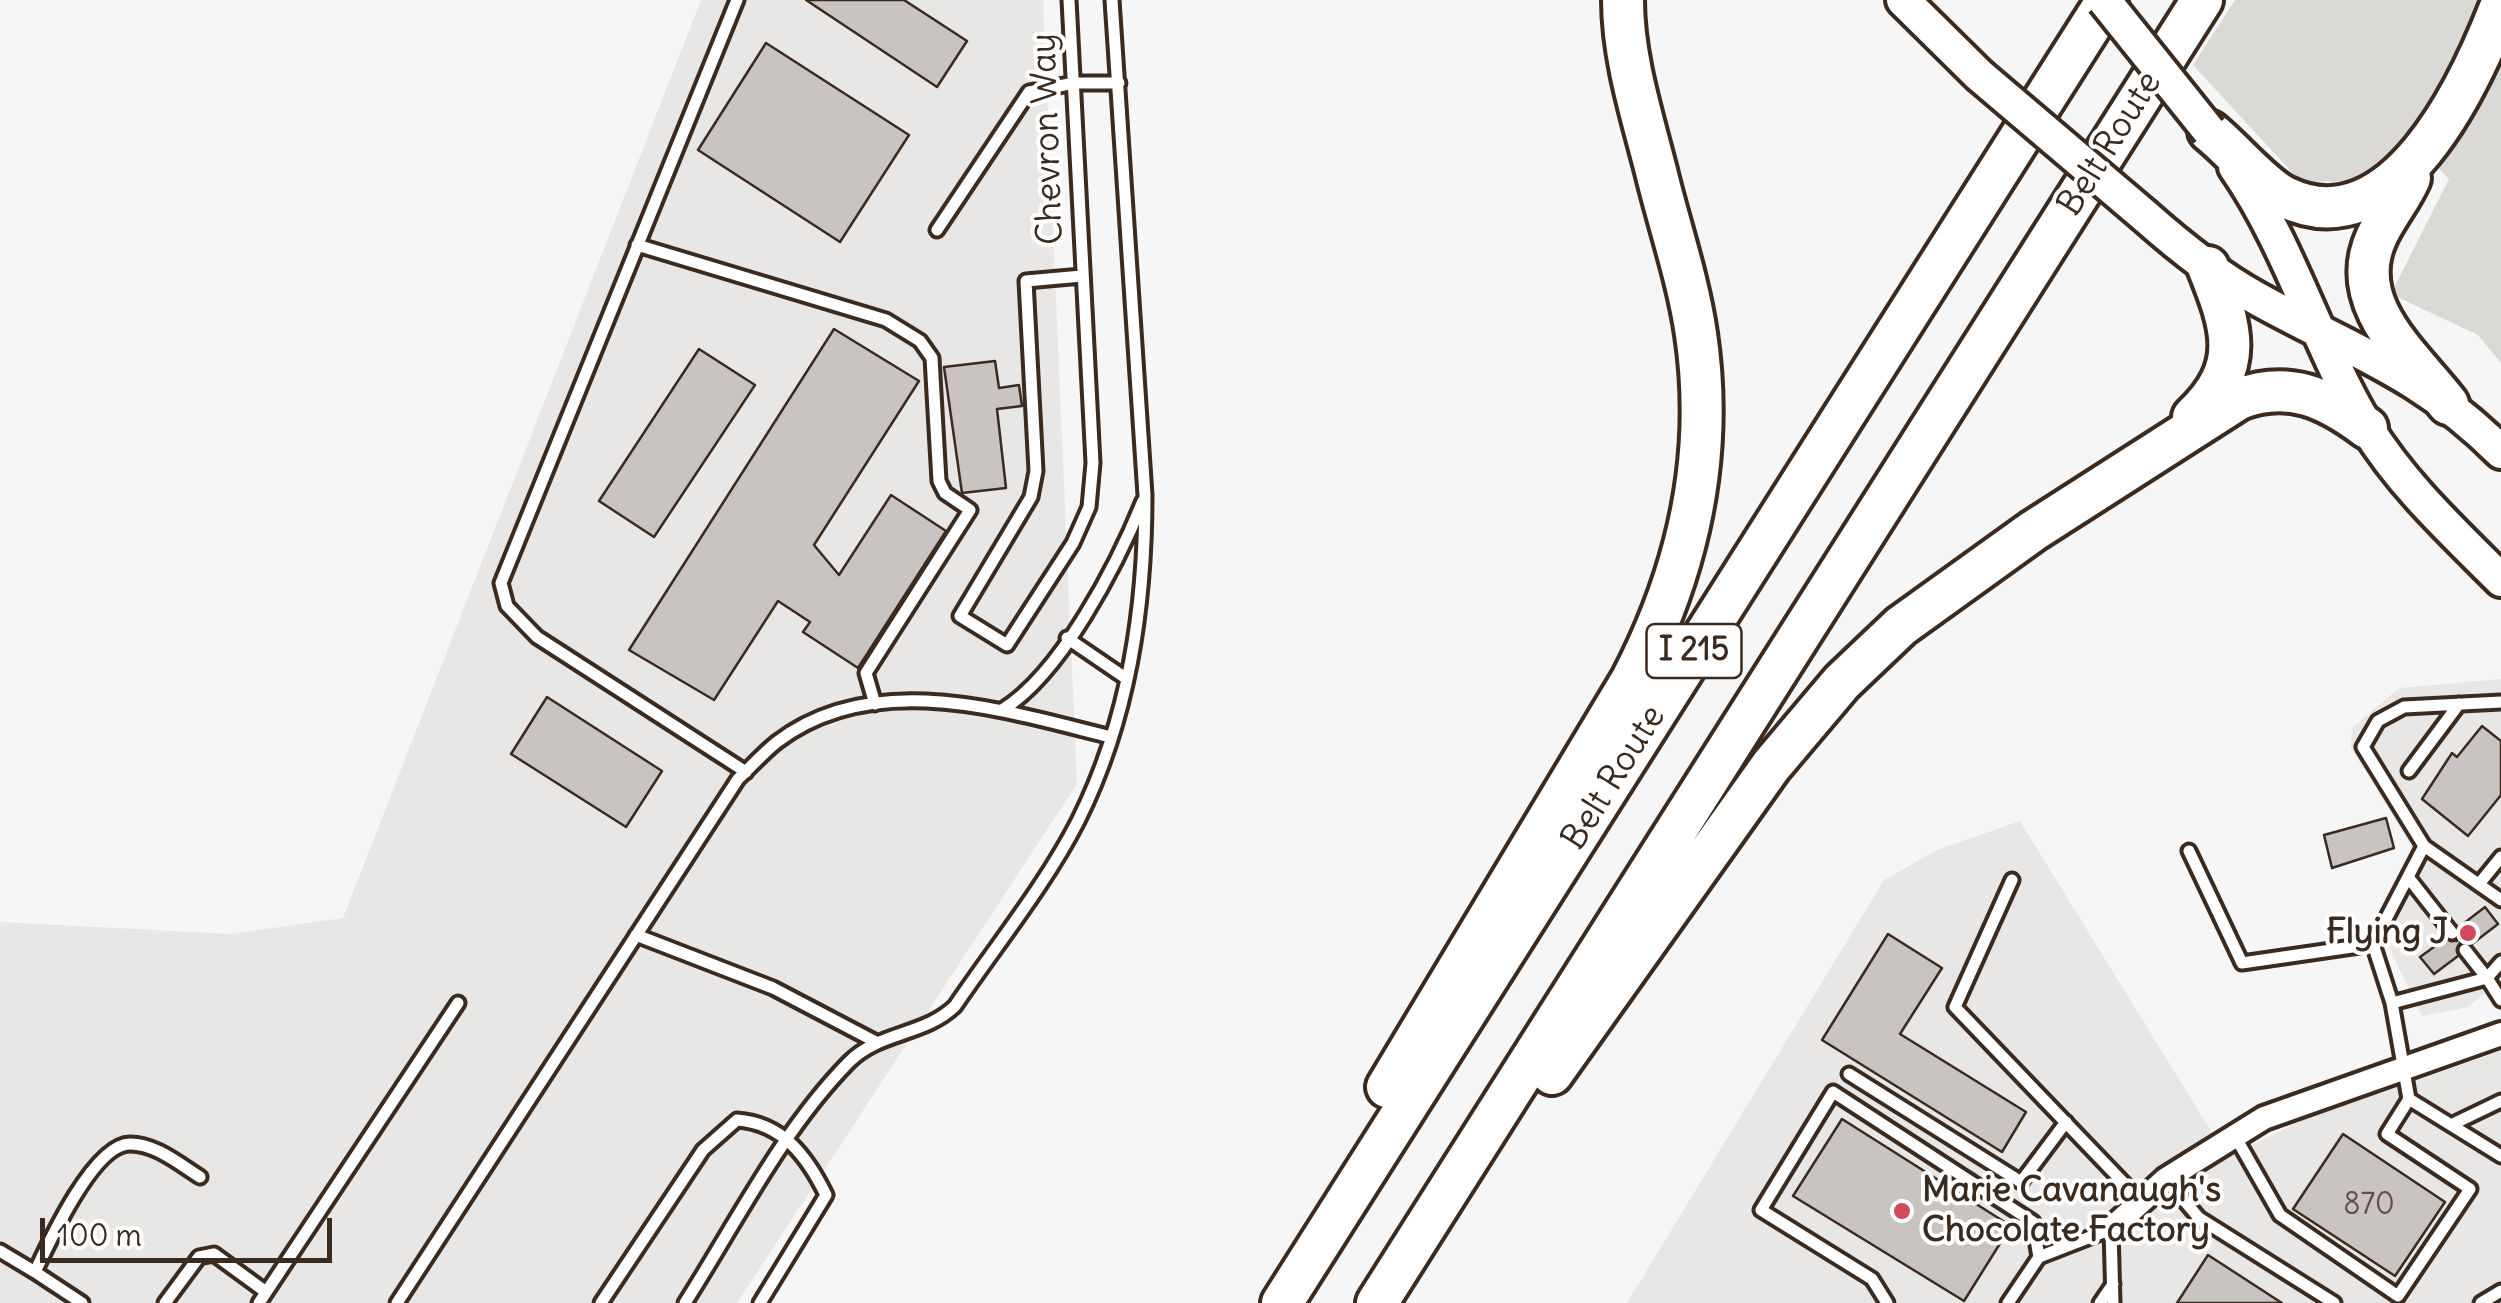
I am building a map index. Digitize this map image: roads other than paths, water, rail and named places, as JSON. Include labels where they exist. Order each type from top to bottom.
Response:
[{"type":"highway","points":[[1258,1303],[1632,678],[1661,624],[1684,556],[1697,490],[1701,417],[1696,333],[1633,77],[1623,0]]},
{"type":"highway","name":"Belt Route","points":[[1282,1303],[2106,0]]},
{"type":"highway","name":"Belt Route","points":[[1381,1303],[2202,0]]},
{"type":"highway","points":[[2448,404],[2385,327],[2373,305],[2368,279],[2376,238],[2419,155],[2485,47],[2501,5]]},
{"type":"highway","points":[[2209,131],[2279,194],[2320,208],[2366,201],[2388,186],[2419,155]]},
{"type":"highway","points":[[2169,441],[2210,400],[2227,366],[2230,327],[2208,267]]},
{"type":"highway","points":[[1381,1303],[1770,766],[1842,682],[1901,626],[2169,441],[2239,400],[2272,390],[2313,395],[2367,428]]},
{"type":"main road","points":[[1904,0],[1979,76],[2208,267],[2318,330],[2385,361],[2448,404],[2501,452]]},
{"type":"main road","points":[[2106,0],[2209,131],[2270,222],[2367,428],[2419,496],[2501,580]]},
{"type":"street","points":[[2112,1229],[2166,1178],[2234,1133],[2310,1099],[2500,1040]]},
{"type":"lane","points":[[737,0],[501,583],[507,606],[537,638],[746,772]]},
{"type":"lane","name":"Chevron Way","points":[[1069,0],[1093,463],[1089,508],[1073,543],[1007,645],[960,616],[1031,497],[1036,472],[1026,281],[1082,276]]},
{"type":"lane","points":[[684,1303],[788,1140],[850,1060],[876,1042],[922,1030],[956,1006],[1076,824],[1111,737],[1128,679],[1145,566],[1146,495],[1112,0]]},
{"type":"lane","points":[[936,230],[1029,92],[1074,83],[1120,84]]},
{"type":"lane","points":[[637,245],[886,320],[920,340],[932,358],[939,481],[945,493],[970,510],[866,673],[875,704]]},
{"type":"lane","points":[[1002,710],[1038,681],[1113,562],[1146,495]]},
{"type":"lane","points":[[1066,638],[1128,679]]},
{"type":"lane","points":[[397,1303],[746,772],[778,741],[851,708],[930,701],[1002,710],[1111,737]]},
{"type":"lane","points":[[2501,702],[2404,706],[2378,721],[2364,748],[2424,846],[2501,900]]},
{"type":"lane","points":[[2409,771],[2459,704]]},
{"type":"lane","points":[[2234,1133],[2280,1215],[2398,1296],[2470,1189],[2386,1134],[2409,1099],[2392,1003],[2373,944],[2424,846]]},
{"type":"lane","points":[[2189,851],[2242,963],[2373,944]]},
{"type":"lane","points":[[2479,884],[2501,857]]},
{"type":"lane","points":[[2408,877],[2452,933]]},
{"type":"lane","points":[[2012,880],[1955,1007],[2141,1201]]},
{"type":"lane","points":[[636,935],[773,988],[876,1042]]},
{"type":"lane","points":[[2465,950],[2501,1000]]},
{"type":"lane","points":[[2392,1003],[2487,978],[2501,962]]},
{"type":"lane","points":[[164,1303],[199,1257],[214,1254],[263,1298],[458,1003]]},
{"type":"lane","points":[[1850,1074],[2020,1182],[2066,1122]]},
{"type":"lane","points":[[1888,1303],[1872,1280],[1761,1210],[1834,1092],[2033,1222],[2038,1257]]},
{"type":"lane","points":[[2409,1099],[2501,1156]]},
{"type":"lane","points":[[2451,1125],[2501,1101]]},
{"type":"lane","points":[[601,1303],[702,1150],[737,1120],[761,1122],[788,1140],[812,1166],[826,1195],[760,1303]]},
{"type":"lane","points":[[35,1272],[54,1232],[102,1156],[126,1144],[155,1149],[200,1177]]},
{"type":"lane","points":[[2166,1178],[2199,1218],[2334,1303]]},
{"type":"lane","points":[[2008,1303],[2038,1257],[2112,1229],[2113,1303]]},
{"type":"lane","points":[[0,1251],[82,1303]]},
{"type":"lane","points":[[2100,1303],[2112,1284]]},
{"type":"lane","points":[[2482,1303],[2501,1291]]},
{"type":"place","name":"Flying J","points":[[2468,933]]},
{"type":"place","name":"Marie Cavanaugh's Chocolate Factory","points":[[1902,1211]]}]
